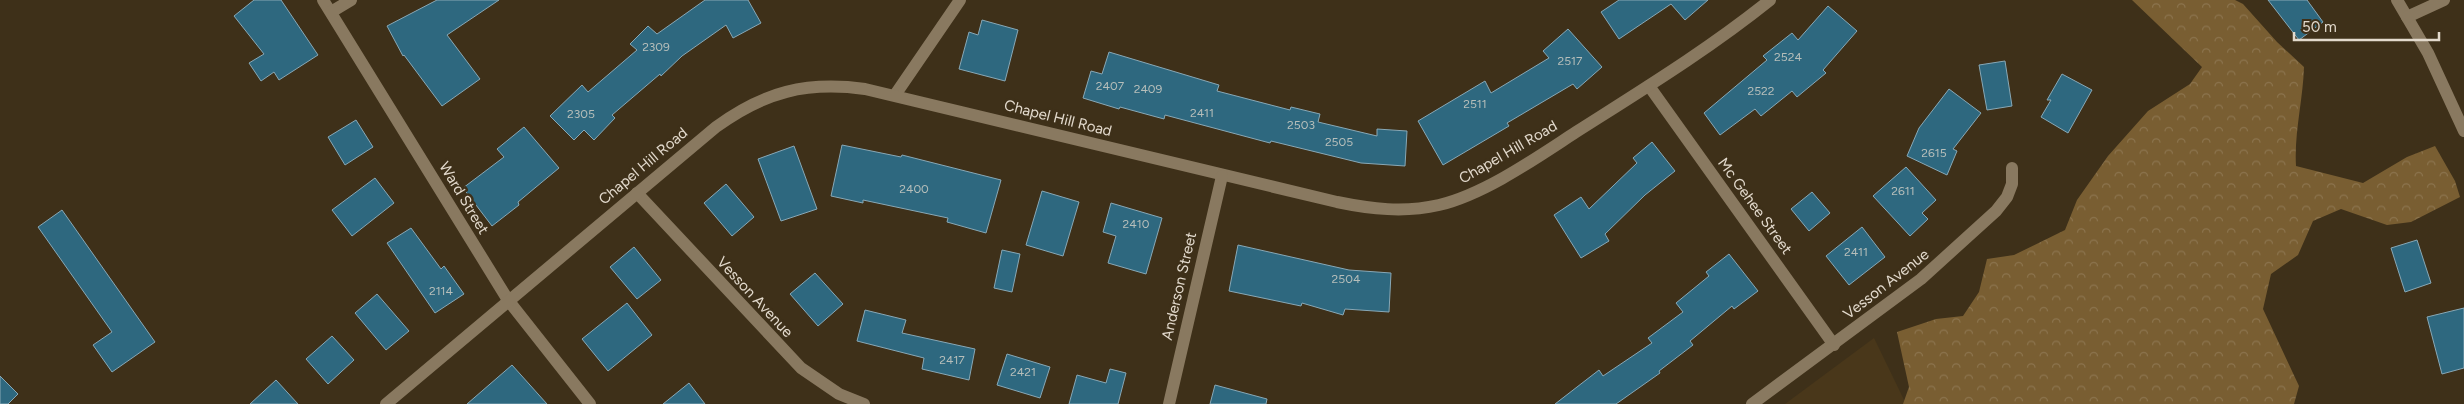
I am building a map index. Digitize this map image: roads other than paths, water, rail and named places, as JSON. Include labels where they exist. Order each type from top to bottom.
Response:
[{"type":"street","name":"Ward Street","points":[[323,0],[508,300],[590,404]]},
{"type":"street","points":[[331,12],[351,0]]},
{"type":"street","points":[[895,95],[960,0]]},
{"type":"street","name":"Chapel Hill Road","points":[[386,404],[716,127],[754,103],[774,94],[798,89],[843,86],[895,95],[1222,176],[1369,208],[1406,209],[1439,205],[1473,192],[1507,174],[1649,86],[1729,33],[1770,0]]},
{"type":"street","points":[[2397,0],[2428,53],[2464,131]]},
{"type":"street","points":[[2407,17],[2444,0]]},
{"type":"street","name":"Mc Gehee Street","points":[[1649,86],[1834,345]]},
{"type":"street","name":"Vesson Avenue","points":[[1752,404],[1921,279],[1996,211],[2007,197],[2012,184],[2012,168]]},
{"type":"street","name":"Anderson Street","points":[[1169,404],[1222,176]]},
{"type":"street","name":"Vesson Avenue","points":[[637,193],[801,368],[839,394],[864,404]]}]
